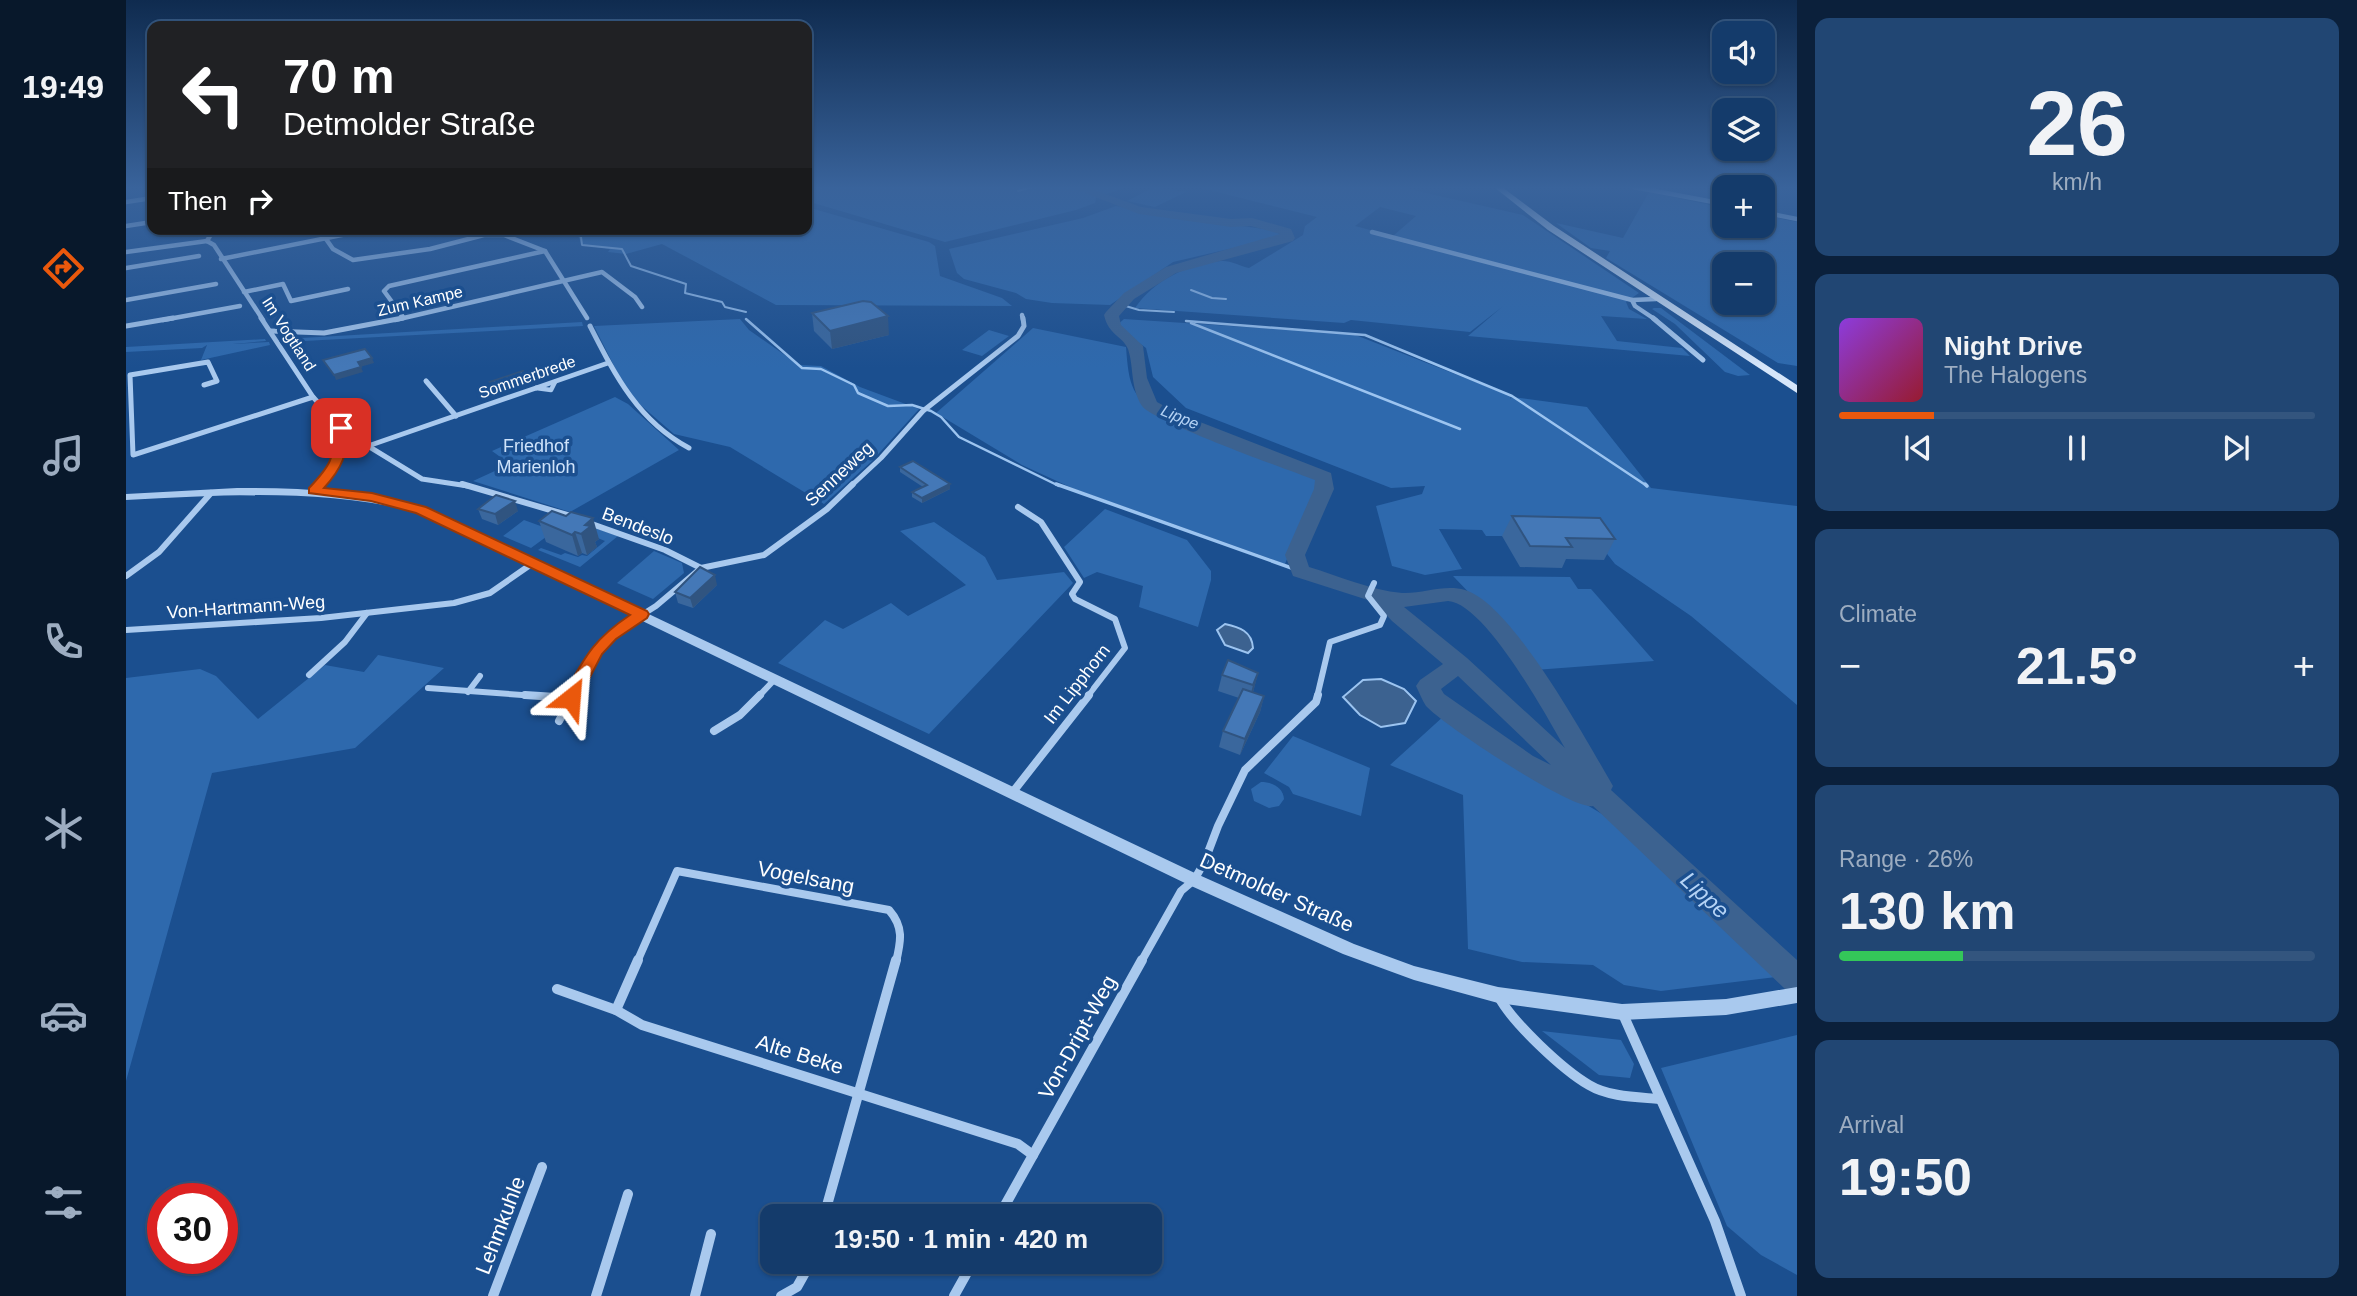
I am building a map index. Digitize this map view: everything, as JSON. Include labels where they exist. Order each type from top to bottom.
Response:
[{"type":"main road","points":[[1580,247],[1797,390]]},
{"type":"street","points":[[126,252],[159,247]]},
{"type":"street","name":"Im Vogtland","points":[[215,247],[313,397],[341,428],[341,449]]},
{"type":"street","points":[[221,258],[278,247]]},
{"type":"street","points":[[333,247],[342,256],[354,260],[437,247]]},
{"type":"street","points":[[537,247],[545,251],[587,318]]},
{"type":"street","points":[[1431,247],[1632,300],[1656,299]]},
{"type":"street","points":[[402,317],[384,291],[389,286],[545,251]]},
{"type":"street","points":[[126,268],[198,256]]},
{"type":"street","name":"Zum Kampe","points":[[271,331],[329,333],[602,272],[635,297],[642,307]]},
{"type":"street","points":[[126,300],[215,284]]},
{"type":"street","points":[[244,292],[283,284],[291,301],[348,289]]},
{"type":"street","points":[[1632,300],[1635,306],[1663,324],[1703,360]]},
{"type":"street","points":[[126,326],[240,306]]},
{"type":"street","name":"Senneweg","points":[[641,614],[656,606],[701,568],[764,555],[785,540],[847,491],[925,409],[1018,336],[1024,326],[1022,315]]},
{"type":"street","points":[[590,326],[621,389],[675,442],[689,448]]},
{"type":"street","points":[[204,385],[217,381],[208,362],[130,375],[133,455],[313,397]]},
{"type":"street","name":"Sommerbrede","points":[[341,449],[368,446],[536,388],[551,390],[555,382],[608,363]]},
{"type":"street","points":[[426,381],[456,416]]},
{"type":"street","name":"Bendeslo","points":[[368,446],[422,480],[454,482],[561,512],[665,550],[701,568]]},
{"type":"street","points":[[314,490],[334,470],[341,449]]},
{"type":"street","name":"Detmolder Straße","points":[[126,497],[314,490],[372,497],[421,510],[1194,880],[1349,949],[1414,973],[1498,995],[1622,1012],[1726,1007],[1797,995]]},
{"type":"street","points":[[126,576],[159,552],[211,493]]},
{"type":"street","name":"Im Lipphorn","points":[[1012,794],[1125,648],[1115,619],[1074,599],[1072,594],[1080,582],[1041,522],[1018,507]]},
{"type":"street","name":"Von-Hartmann-Weg","points":[[126,630],[321,618],[454,603],[494,591],[533,563]]},
{"type":"street","points":[[1194,880],[1245,770],[1316,702],[1330,642],[1380,625],[1384,616],[1368,596],[1373,585]]},
{"type":"street","points":[[309,676],[345,642],[367,613]]},
{"type":"street","points":[[559,722],[596,651],[610,635],[641,614]]},
{"type":"street","points":[[468,692],[480,676]]},
{"type":"street","points":[[714,731],[740,716],[775,679]]},
{"type":"street","points":[[428,688],[571,698]]},
{"type":"street","name":"Vogelsang","points":[[616,1010],[677,871],[889,910],[900,922],[901,940],[890,988],[859,1092]]},
{"type":"street","name":"Von-Dript-Weg","points":[[1006,1204],[1181,891],[1194,880]]},
{"type":"street","name":"Alte Beke","points":[[557,989],[616,1010],[642,1026],[1018,1144],[1033,1155]]},
{"type":"street","points":[[1498,995],[1508,1014],[1531,1037],[1590,1086],[1625,1096],[1659,1099]]},
{"type":"street","points":[[1622,1012],[1659,1099],[1698,1175],[1730,1258],[1741,1296]]},
{"type":"street","points":[[827,1204],[859,1092]]},
{"type":"street","name":"Lehmkuhle","points":[[494,1296],[542,1167]]},
{"type":"street","points":[[596,1296],[628,1194]]},
{"type":"street","points":[[695,1296],[711,1234]]},
{"type":"street","points":[[781,1296],[797,1287],[804,1274]]},
{"type":"street","points":[[954,1296],[966,1274]]},
{"type":"green space","points":[[599,247],[649,247],[626,254],[608,252],[610,249]]},
{"type":"green space","points":[[669,247],[935,247],[940,276],[1002,298],[1012,306],[776,305]]},
{"type":"green space","points":[[1235,247],[1173,262],[1110,305],[1052,303],[1026,299],[1016,293],[964,279],[957,273],[949,249]]},
{"type":"green space","points":[[1283,247],[1571,247],[1639,293],[1626,302],[1629,309],[1647,319],[1601,316],[1617,341],[1682,348],[1690,356],[1468,336],[1502,307],[1470,332],[1351,320],[1344,323],[1135,308],[1152,289],[1184,270],[1221,261],[1249,268]]},
{"type":"green space","points":[[1590,247],[1797,247],[1797,366],[1778,363],[1606,258],[1610,251]]},
{"type":"green space","points":[[1661,308],[1750,375],[1738,376],[1725,372],[1675,324],[1652,309]]},
{"type":"green space","points":[[740,319],[749,330],[799,365],[821,366],[860,387],[919,409],[872,461],[824,504],[730,447],[674,434],[625,388],[594,326]]},
{"type":"green space","points":[[1124,319],[1353,334],[1511,396],[1510,399],[1512,397],[1587,407],[1651,488],[1797,506],[1797,705],[1691,616],[1615,564],[1593,536],[1486,536],[1482,530],[1439,529],[1462,569],[1425,575],[1392,566],[1376,506],[1422,494],[1425,486],[1391,488],[1186,408],[1153,377],[1146,348],[1116,326]]},
{"type":"green space","points":[[582,322],[583,326],[285,342],[284,339]]},
{"type":"green space","points":[[1033,328],[1126,347],[1134,390],[1154,411],[1320,480],[1285,564],[1072,488],[1022,465],[936,413]]},
{"type":"green space","points":[[989,330],[1009,336],[982,356],[962,350]]},
{"type":"green space","points":[[266,341],[233,344],[269,342],[270,345],[201,360],[207,345],[202,348],[126,352],[126,347]]},
{"type":"green space","name":"Friedhof Marienloh","points":[[615,397],[628,404],[679,450],[570,512],[473,481],[510,464],[492,451]]},
{"type":"green space","points":[[1105,509],[1187,540],[1211,571],[1198,627],[1139,607],[1143,586],[1097,572],[1084,578],[1064,547]]},
{"type":"green space","points":[[524,520],[546,528],[569,520],[531,548],[503,536]]},
{"type":"green space","points":[[574,521],[618,536],[580,567],[538,550],[541,548],[561,555],[565,553],[578,557],[587,556],[605,541],[588,534]]},
{"type":"green space","points":[[934,522],[985,557],[997,580],[1064,572],[1073,583],[929,734],[778,663],[825,620],[843,629],[891,603],[908,616],[966,585],[900,531]]},
{"type":"green space","points":[[654,551],[682,563],[684,573],[653,599],[617,583]]},
{"type":"green space","points":[[1453,576],[1570,577],[1578,589],[1591,589],[1654,661],[1535,670],[1501,626]]},
{"type":"green space","points":[[378,655],[444,668],[355,748],[212,773],[126,1081],[126,678],[200,669],[216,676],[258,719],[325,665],[364,672]]},
{"type":"green space","points":[[1445,715],[1489,746],[1607,817],[1785,976],[1661,991],[1624,985],[1593,965],[1522,962],[1468,949],[1463,795],[1390,765]]},
{"type":"green space","points":[[1293,736],[1370,768],[1361,816],[1293,794],[1289,787],[1264,773]]},
{"type":"green space","points":[[1261,782],[1273,784],[1282,791],[1284,799],[1279,806],[1269,808],[1254,801],[1251,789]]},
{"type":"green space","points":[[1542,1031],[1621,1040],[1634,1064],[1630,1078],[1599,1075]]},
{"type":"green space","points":[[1797,1035],[1797,1275],[1761,1255],[1727,1226],[1661,1068]]},
{"type":"shaded area","points":[[1225,624],[1240,628],[1247,634],[1253,648],[1248,653],[1225,645],[1217,630]]},
{"type":"shaded area","points":[[1381,679],[1404,689],[1416,701],[1405,723],[1381,727],[1360,715],[1343,697],[1363,680]]},
{"type":"building","points":[[863,301],[871,302],[888,316],[830,331],[812,313]]},
{"type":"building","points":[[365,349],[372,358],[358,362],[361,367],[334,375],[323,360]]},
{"type":"building","points":[[523,371],[530,379],[498,389],[490,382]]},
{"type":"building","points":[[913,461],[950,484],[922,498],[912,492],[927,485],[900,467]]},
{"type":"building","points":[[496,495],[515,501],[495,514],[478,509]]},
{"type":"building","points":[[552,511],[566,516],[571,512],[593,518],[585,525],[591,526],[581,534],[575,532],[572,535],[539,521]]},
{"type":"building","points":[[1512,516],[1600,518],[1615,539],[1566,538],[1572,547],[1530,546]]},
{"type":"building","points":[[700,567],[715,575],[690,598],[675,592]]},
{"type":"building","points":[[1228,660],[1258,673],[1253,685],[1222,675]]},
{"type":"building","points":[[1243,689],[1264,696],[1245,739],[1223,731]]},
{"type":"waterway","points":[[607,247],[622,249],[631,266],[686,284],[685,293],[722,302],[725,307],[746,312]]},
{"type":"waterway","name":"Lippe","points":[[1253,247],[1171,270],[1129,296],[1111,315],[1114,327],[1135,346],[1139,378],[1150,405],[1171,417],[1324,477],[1324,489],[1295,555],[1300,571],[1382,597]]},
{"type":"waterway","points":[[1191,290],[1212,298],[1226,299]]},
{"type":"waterway","points":[[1119,304],[1139,310],[1174,312]]},
{"type":"waterway","points":[[746,319],[802,368],[821,369],[854,385],[858,393],[888,406],[912,405],[931,411],[941,417],[959,437],[1059,486]]},
{"type":"waterway","points":[[1186,321],[1365,335],[1512,396],[1647,486],[1645,484]]},
{"type":"waterway","points":[[1191,323],[1460,429]]},
{"type":"waterway","points":[[1056,484],[1300,571]]},
{"type":"waterway","name":"Lippe","points":[[1382,597],[1404,600],[1455,595],[1477,605],[1496,624],[1537,681],[1600,786]]},
{"type":"waterway","name":"Lippe","points":[[1382,597],[1400,616],[1459,664]]},
{"type":"waterway","name":"Lippe","points":[[1459,664],[1797,980]]},
{"type":"waterway","name":"Lippe","points":[[1459,664],[1428,686],[1435,700],[1524,763],[1589,797]]},
{"type":"route","points":[[341,428],[341,449],[334,470],[314,490],[372,497],[421,510],[641,614],[610,635],[596,651],[571,698]]}]
